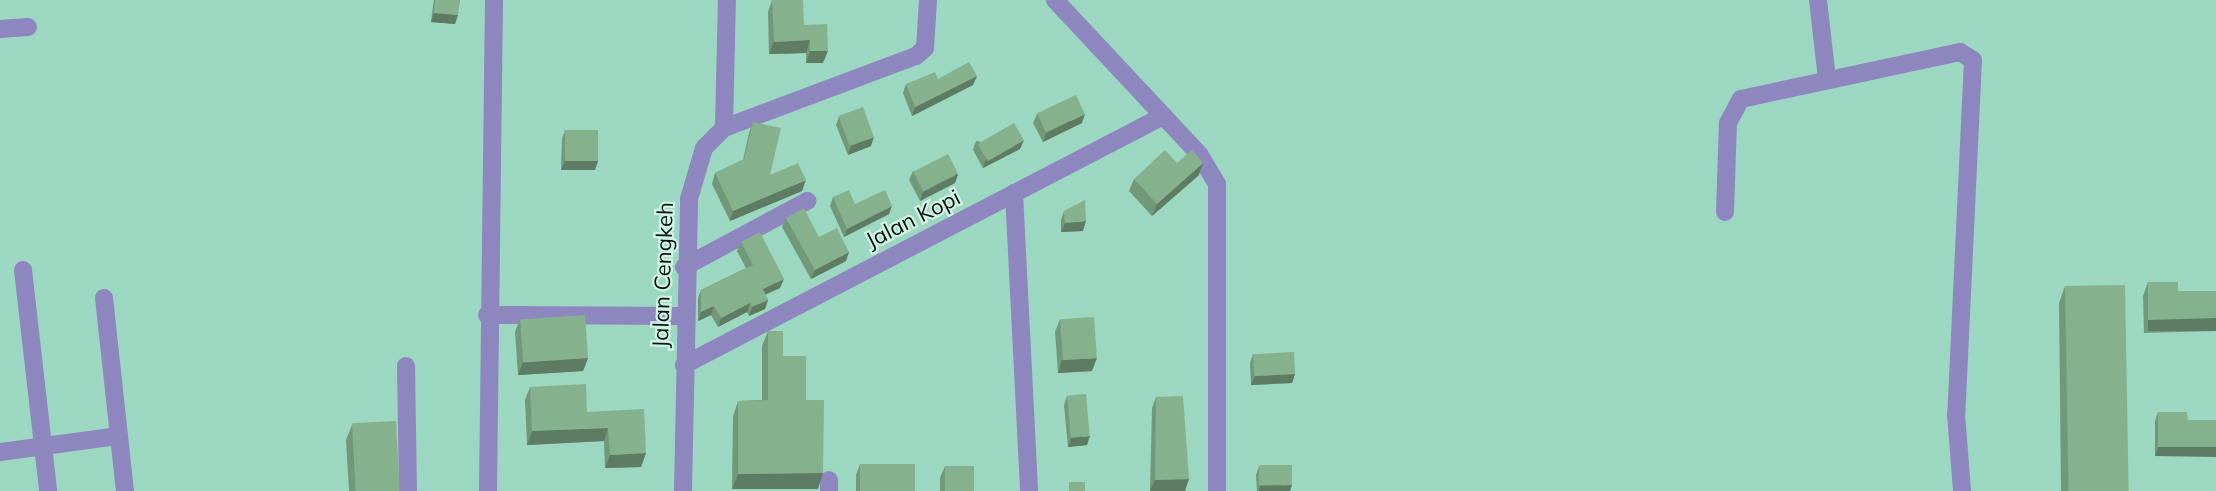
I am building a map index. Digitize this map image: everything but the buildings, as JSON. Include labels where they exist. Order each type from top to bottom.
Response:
[{"type":"street","points":[[488,491],[487,315],[494,0]]},
{"type":"street","points":[[727,0],[724,128],[916,56],[925,48],[928,0]]},
{"type":"street","points":[[1055,0],[1212,169],[1217,184],[1217,491]]},
{"type":"street","points":[[1818,0],[1827,79]]},
{"type":"street","points":[[0,29],[28,27]]},
{"type":"street","points":[[1725,212],[1733,109],[1741,99],[1960,52],[1972,60],[1956,414],[1962,491]]},
{"type":"street","name":"Jalan Kopi","points":[[684,365],[1163,116]]},
{"type":"street","name":"Jalan Cengkeh","points":[[683,491],[684,267],[689,199],[704,148],[724,128]]},
{"type":"street","points":[[1014,193],[1029,491]]},
{"type":"street","points":[[684,267],[807,201]]},
{"type":"street","points":[[23,270],[48,491]]},
{"type":"street","points":[[105,298],[125,491]]},
{"type":"street","points":[[487,315],[684,316]]},
{"type":"street","points":[[406,366],[408,491]]},
{"type":"street","points":[[0,452],[119,436]]}]
